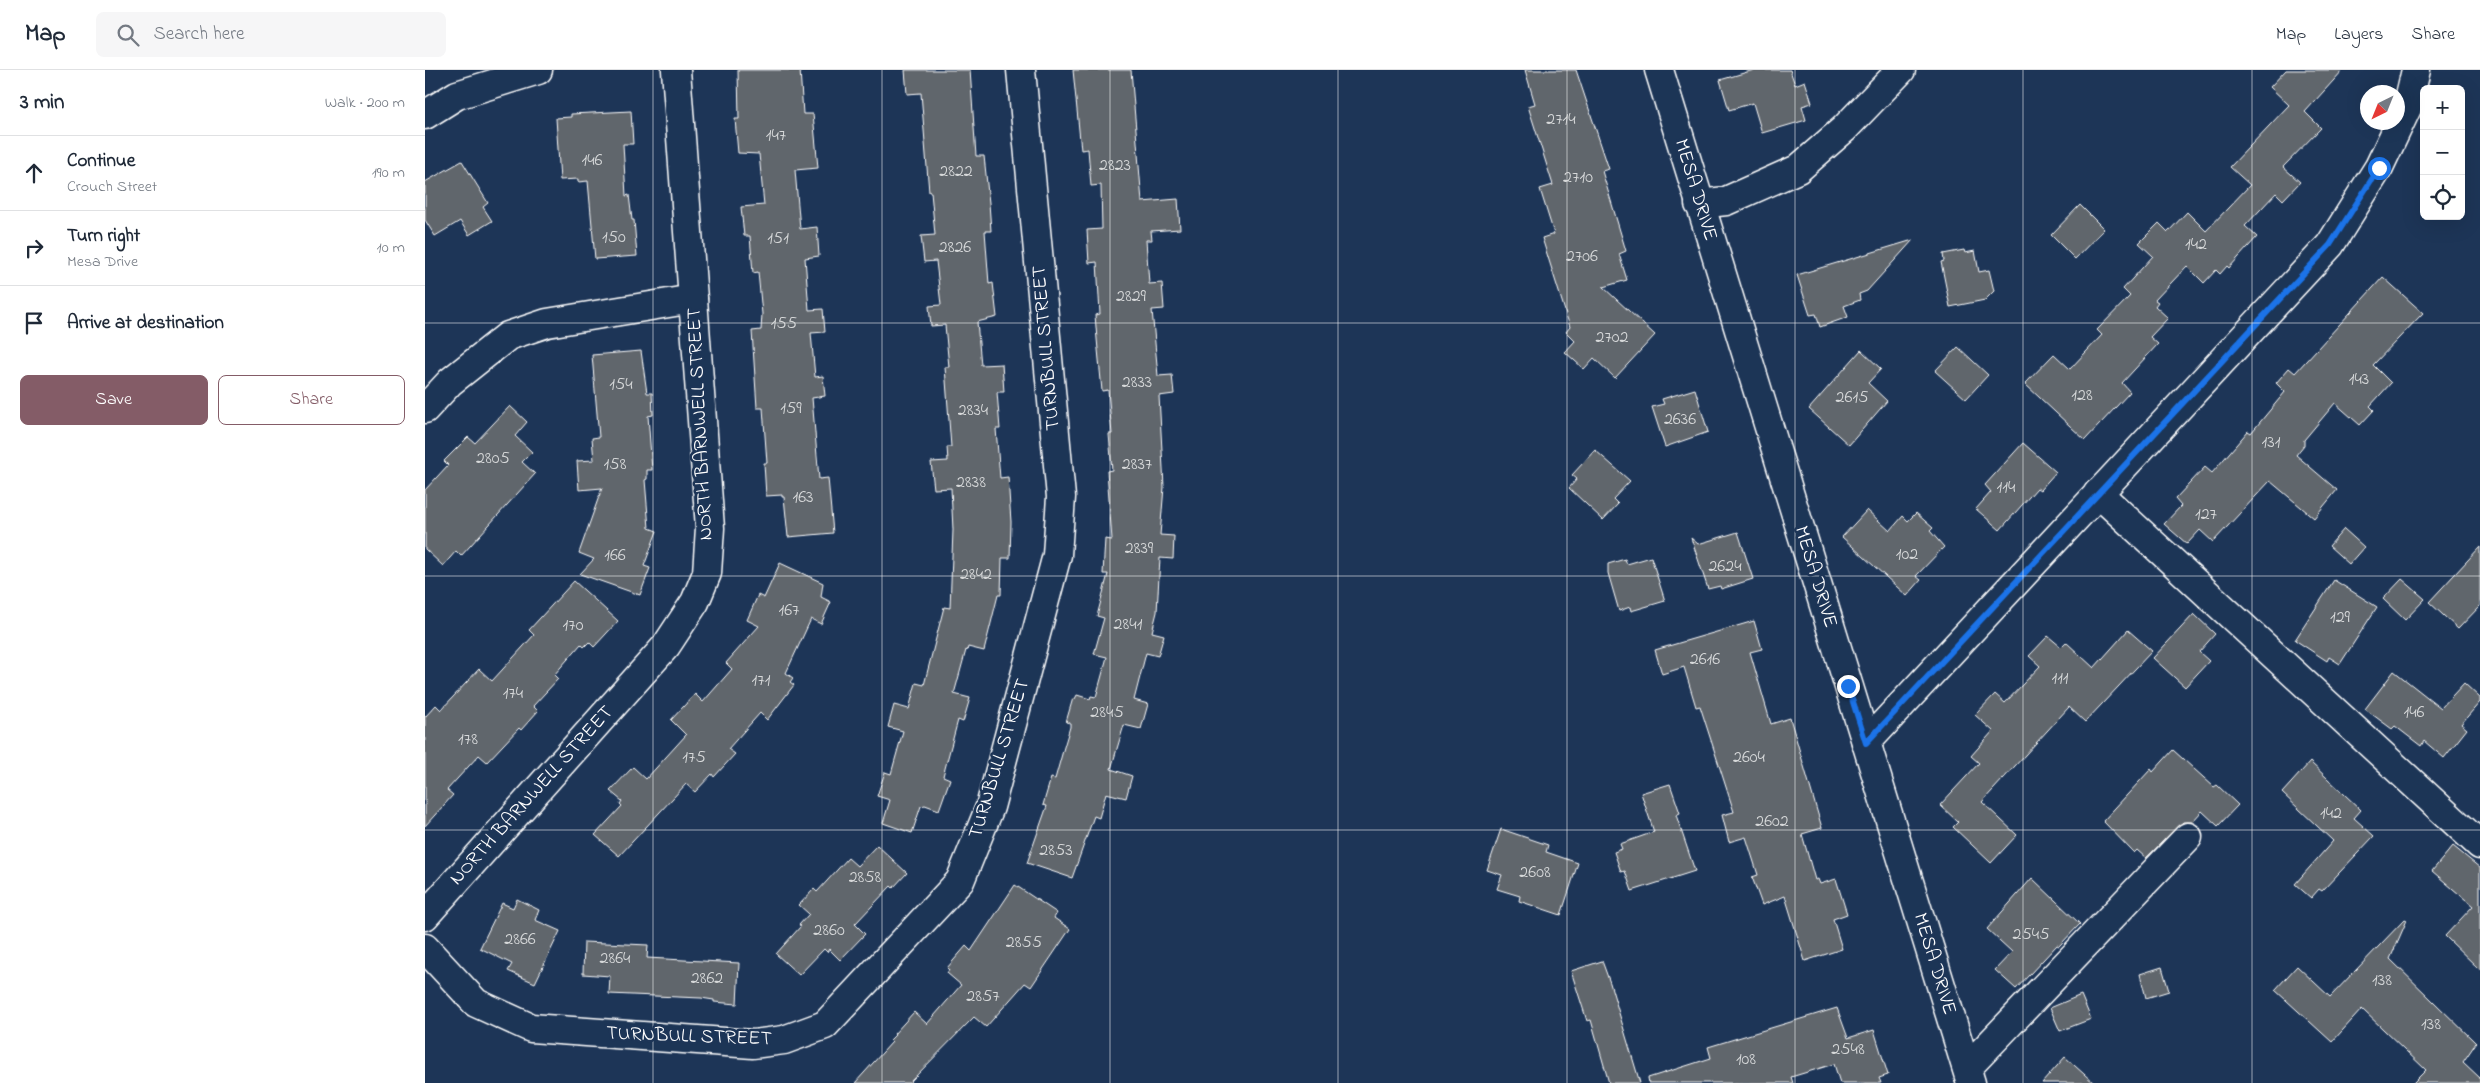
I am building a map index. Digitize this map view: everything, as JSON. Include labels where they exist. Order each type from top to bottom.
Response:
[{"type":"street","points":[[425,115],[457,95],[537,70]]},
{"type":"street","name":"NORTH BARNWELL STREET","points":[[425,916],[666,646],[695,602],[707,573],[710,528],[676,70]]},
{"type":"street","name":"TURNBULL STREET","points":[[425,948],[476,1003],[531,1028],[753,1044],[784,1040],[825,1025],[960,881],[990,807],[1057,555],[1061,497],[1021,70]]},
{"type":"street","name":"MESA DRIVE","points":[[1659,70],[1969,1076]]},
{"type":"street","points":[[1699,204],[1726,201],[1798,169],[1844,129],[1901,70]]},
{"type":"street","points":[[1866,743],[2330,245],[2379,168],[2407,108],[2416,70]]},
{"type":"street","points":[[425,408],[450,382],[508,336],[547,323],[693,299]]},
{"type":"street","points":[[2098,493],[2480,845]]},
{"type":"street","points":[[1969,1076],[2188,836]]},
{"type":"building","points":[[738,70],[800,70],[803,114],[813,114],[818,168],[795,170],[800,229],[817,227],[819,256],[805,258],[809,310],[823,309],[825,332],[811,333],[815,377],[823,376],[825,396],[812,398],[819,479],[828,478],[833,533],[788,537],[784,497],[782,495],[766,496],[764,463],[767,463],[763,408],[757,408],[752,331],[761,330],[762,314],[758,272],[753,273],[750,236],[744,236],[741,207],[764,205],[759,154],[738,153],[735,119],[739,119]]},
{"type":"building","points":[[905,70],[970,70],[976,156],[984,156],[991,231],[985,231],[989,284],[993,283],[997,317],[977,322],[981,365],[1002,364],[1004,392],[997,392],[1000,429],[996,429],[1000,478],[1008,477],[1011,522],[1010,558],[1002,558],[1001,595],[998,595],[984,651],[968,647],[954,694],[970,698],[963,722],[958,720],[943,776],[950,779],[939,810],[925,805],[921,806],[912,833],[883,823],[890,800],[877,796],[885,772],[891,774],[903,731],[888,727],[894,705],[909,709],[916,683],[924,685],[944,607],[950,608],[953,530],[951,488],[934,489],[931,462],[948,461],[947,447],[951,447],[945,367],[949,367],[945,325],[931,326],[929,306],[941,305],[936,261],[924,262],[921,236],[935,235],[931,192],[929,192],[921,93],[907,94]]},
{"type":"building","points":[[1073,70],[1131,70],[1142,202],[1178,199],[1180,229],[1151,231],[1152,240],[1146,240],[1149,284],[1162,283],[1164,309],[1152,310],[1158,376],[1172,375],[1174,394],[1159,396],[1164,487],[1160,535],[1174,536],[1173,559],[1160,558],[1157,612],[1152,632],[1164,635],[1158,656],[1146,653],[1134,700],[1148,704],[1141,729],[1124,725],[1111,769],[1132,776],[1126,798],[1106,793],[1099,818],[1094,816],[1072,878],[1027,863],[1047,806],[1043,805],[1051,778],[1055,779],[1070,727],[1070,723],[1066,722],[1073,698],[1075,699],[1077,695],[1090,699],[1091,696],[1096,697],[1107,657],[1094,654],[1104,618],[1097,616],[1108,574],[1103,574],[1105,539],[1112,540],[1107,471],[1112,470],[1109,434],[1112,434],[1108,390],[1102,391],[1097,339],[1095,315],[1100,314],[1097,262],[1089,263],[1087,230],[1102,229],[1101,185],[1091,186],[1088,149],[1081,150]]},
{"type":"building","points":[[1525,70],[1576,70],[1609,169],[1602,171],[1626,251],[1619,254],[1627,280],[1603,287],[1655,335],[1615,378],[1594,358],[1584,369],[1565,352],[1575,341],[1566,332],[1570,327],[1542,238],[1554,234],[1540,189],[1553,185],[1528,106],[1535,104]]},
{"type":"building","points":[[1754,70],[1790,70],[1795,85],[1805,81],[1812,103],[1802,106],[1806,120],[1762,133],[1753,103],[1729,110],[1720,80]]},
{"type":"building","points":[[2286,70],[2343,70],[2305,112],[2321,128],[2283,167],[2300,182],[2283,200],[2276,193],[2245,226],[2257,237],[2229,268],[2227,266],[2220,274],[2216,270],[2204,283],[2187,266],[2155,300],[2158,302],[2155,306],[2168,318],[2150,337],[2158,344],[2122,383],[2130,392],[2085,440],[2025,384],[2054,354],[2070,369],[2102,335],[2097,330],[2130,296],[2123,289],[2153,256],[2139,243],[2159,223],[2168,232],[2187,212],[2206,231],[2250,185],[2230,167],[2289,105],[2270,87]]},
{"type":"building","points":[[631,111],[633,144],[623,144],[626,196],[629,195],[632,220],[634,220],[637,256],[595,259],[588,181],[578,182],[578,179],[560,180],[556,118],[571,117],[571,114]]},
{"type":"building","points":[[462,161],[488,203],[483,207],[492,221],[469,235],[460,221],[435,236],[425,220],[425,182]]},
{"type":"building","points":[[2080,205],[2104,229],[2075,259],[2051,235]]},
{"type":"building","points":[[1913,240],[1867,291],[1859,294],[1860,300],[1844,306],[1848,317],[1820,327],[1816,314],[1810,315],[1797,275]]},
{"type":"building","points":[[1964,250],[1965,253],[1975,251],[1979,272],[1989,270],[1994,291],[1985,300],[1950,307],[1941,262],[1944,261],[1943,254]]},
{"type":"building","points":[[2383,277],[2423,313],[2373,365],[2391,383],[2370,406],[2374,410],[2360,425],[2335,403],[2304,440],[2304,445],[2296,455],[2337,490],[2314,518],[2270,481],[2213,542],[2200,530],[2187,544],[2164,524],[2181,506],[2175,499],[2205,467],[2212,473],[2248,431],[2251,433],[2285,392],[2276,383],[2289,368],[2295,373]]},
{"type":"building","points":[[1958,347],[1988,375],[1966,399],[1935,371]]},
{"type":"building","points":[[1861,350],[1881,369],[1868,383],[1887,401],[1849,445],[1809,409]]},
{"type":"building","points":[[641,351],[647,393],[652,393],[653,415],[648,416],[652,470],[647,470],[647,479],[645,480],[649,528],[657,531],[644,566],[650,568],[640,595],[580,574],[594,559],[579,553],[602,488],[579,490],[577,461],[594,460],[592,438],[599,437],[592,355]]},
{"type":"building","points":[[1695,389],[1708,432],[1665,447],[1652,407],[1664,404],[1662,399]]},
{"type":"building","points":[[510,406],[527,422],[515,436],[532,452],[522,462],[535,474],[461,556],[456,551],[443,566],[425,549],[425,490],[448,465],[444,461],[468,437],[475,443]]},
{"type":"building","points":[[2023,443],[2056,472],[2040,490],[2037,488],[2000,530],[1976,509],[1991,492],[1985,485]]},
{"type":"building","points":[[1595,450],[1630,481],[1613,499],[1618,504],[1603,520],[1569,488],[1577,479],[1572,475]]},
{"type":"building","points":[[1867,510],[1890,531],[1903,516],[1908,521],[1916,513],[1933,528],[1930,531],[1944,547],[1916,576],[1921,580],[1907,596],[1842,537]]},
{"type":"building","points":[[2344,529],[2364,547],[2349,564],[2329,546]]},
{"type":"building","points":[[1738,532],[1753,579],[1721,589],[1720,586],[1708,589],[1691,538],[1698,544]]},
{"type":"building","points":[[2480,547],[2480,606],[2458,629],[2429,602]]},
{"type":"building","points":[[1651,557],[1665,601],[1631,611],[1630,607],[1619,611],[1608,573],[1608,564],[1625,559],[1627,564]]},
{"type":"building","points":[[780,563],[823,583],[821,597],[831,602],[821,624],[811,619],[786,673],[793,678],[790,682],[794,685],[767,720],[760,713],[728,749],[735,754],[714,777],[712,774],[695,792],[686,784],[619,856],[595,835],[622,806],[620,804],[622,801],[610,791],[633,767],[646,779],[686,735],[671,720],[695,694],[703,702],[732,669],[726,663],[759,626],[747,620],[758,595],[764,598]]},
{"type":"building","points":[[2402,579],[2425,599],[2405,620],[2383,599]]},
{"type":"building","points":[[2334,580],[2377,607],[2340,664],[2329,657],[2327,661],[2295,640]]},
{"type":"building","points":[[574,581],[618,621],[594,647],[589,642],[584,647],[581,644],[554,675],[558,679],[533,706],[538,711],[487,762],[479,755],[447,790],[453,795],[425,826],[425,717],[436,705],[441,710],[479,669],[492,681],[534,635],[529,630]]},
{"type":"building","points":[[2194,614],[2215,634],[2199,652],[2209,661],[2185,687],[2153,658]]},
{"type":"building","points":[[1754,621],[1762,649],[1750,652],[1771,724],[1790,718],[1822,828],[1802,834],[1815,880],[1818,879],[1820,884],[1836,879],[1847,914],[1833,919],[1842,949],[1805,961],[1785,896],[1762,905],[1752,877],[1758,875],[1746,837],[1729,842],[1722,815],[1734,812],[1700,706],[1696,707],[1684,667],[1662,674],[1655,650]]},
{"type":"building","points":[[2128,630],[2152,651],[2085,722],[2069,707],[1982,802],[2017,835],[1991,863],[1953,827],[1958,822],[1940,805],[1979,763],[1971,756],[1993,731],[1975,715],[1995,694],[2005,703],[2040,666],[2029,656],[2048,636],[2061,647],[2066,642],[2094,668]]},
{"type":"building","points":[[2394,671],[2441,708],[2464,683],[2480,698],[2480,702],[2461,724],[2467,729],[2444,758],[2424,741],[2421,746],[2395,726],[2392,729],[2365,709]]},
{"type":"building","points":[[2173,750],[2214,787],[2217,785],[2238,805],[2218,826],[2202,811],[2192,822],[2183,822],[2146,858],[2137,850],[2134,853],[2103,821],[2151,769],[2153,772]]},
{"type":"building","points":[[2310,762],[2361,810],[2354,818],[2374,836],[2322,891],[2319,889],[2311,898],[2295,884],[2333,841],[2282,793]]},
{"type":"building","points":[[1670,784],[1680,813],[1676,815],[1695,871],[1632,891],[1625,871],[1621,872],[1614,852],[1622,849],[1620,844],[1654,832],[1641,793]]},
{"type":"building","points":[[1501,829],[1548,845],[1546,852],[1578,863],[1561,915],[1519,901],[1520,896],[1497,889],[1502,875],[1487,870]]},
{"type":"building","points":[[877,845],[907,873],[893,888],[891,886],[855,924],[865,934],[840,960],[829,949],[827,952],[824,949],[799,975],[776,954],[809,914],[799,905],[814,889],[817,892],[848,858],[857,866]]},
{"type":"building","points":[[2453,846],[2480,868],[2480,970],[2445,936],[2473,906],[2432,871]]},
{"type":"building","points":[[2032,878],[2080,924],[2059,946],[2057,945],[2016,989],[1995,970],[2012,952],[1987,929]]},
{"type":"building","points":[[1015,885],[1057,913],[1054,918],[1070,929],[1031,987],[1025,983],[986,1027],[974,1017],[909,1083],[855,1083],[892,1042],[890,1040],[894,1034],[914,1012],[927,1024],[961,985],[947,973],[949,970],[947,968],[966,946],[971,951]]},
{"type":"building","points":[[517,899],[539,910],[535,920],[560,931],[535,983],[508,971],[512,964],[480,948],[502,903],[513,908]]},
{"type":"building","points":[[2405,919],[2407,920],[2390,959],[2476,1043],[2463,1062],[2480,1078],[2480,1083],[2413,1083],[2426,1070],[2362,1009],[2332,1042],[2275,990],[2297,966],[2330,997]]},
{"type":"building","points":[[584,942],[648,945],[647,958],[739,963],[737,1004],[714,1002],[714,1000],[701,998],[609,994],[610,976],[583,974]]},
{"type":"building","points":[[1602,961],[1640,1083],[1609,1083],[1591,1020],[1587,1021],[1571,971]]},
{"type":"building","points":[[2162,967],[2169,991],[2146,998],[2140,974]]},
{"type":"building","points":[[2081,995],[2091,1019],[2060,1031],[2050,1008]]},
{"type":"building","points":[[1837,1008],[1848,1038],[1874,1030],[1888,1075],[1879,1078],[1881,1083],[1840,1083],[1834,1064],[1791,1077],[1793,1083],[1649,1083],[1648,1078],[1711,1058],[1708,1047]]},
{"type":"building","points":[[2065,1057],[2094,1083],[2042,1083]]},
{"type":"route","points":[[1848,686],[1866,743],[2330,245],[2379,168]]}]
